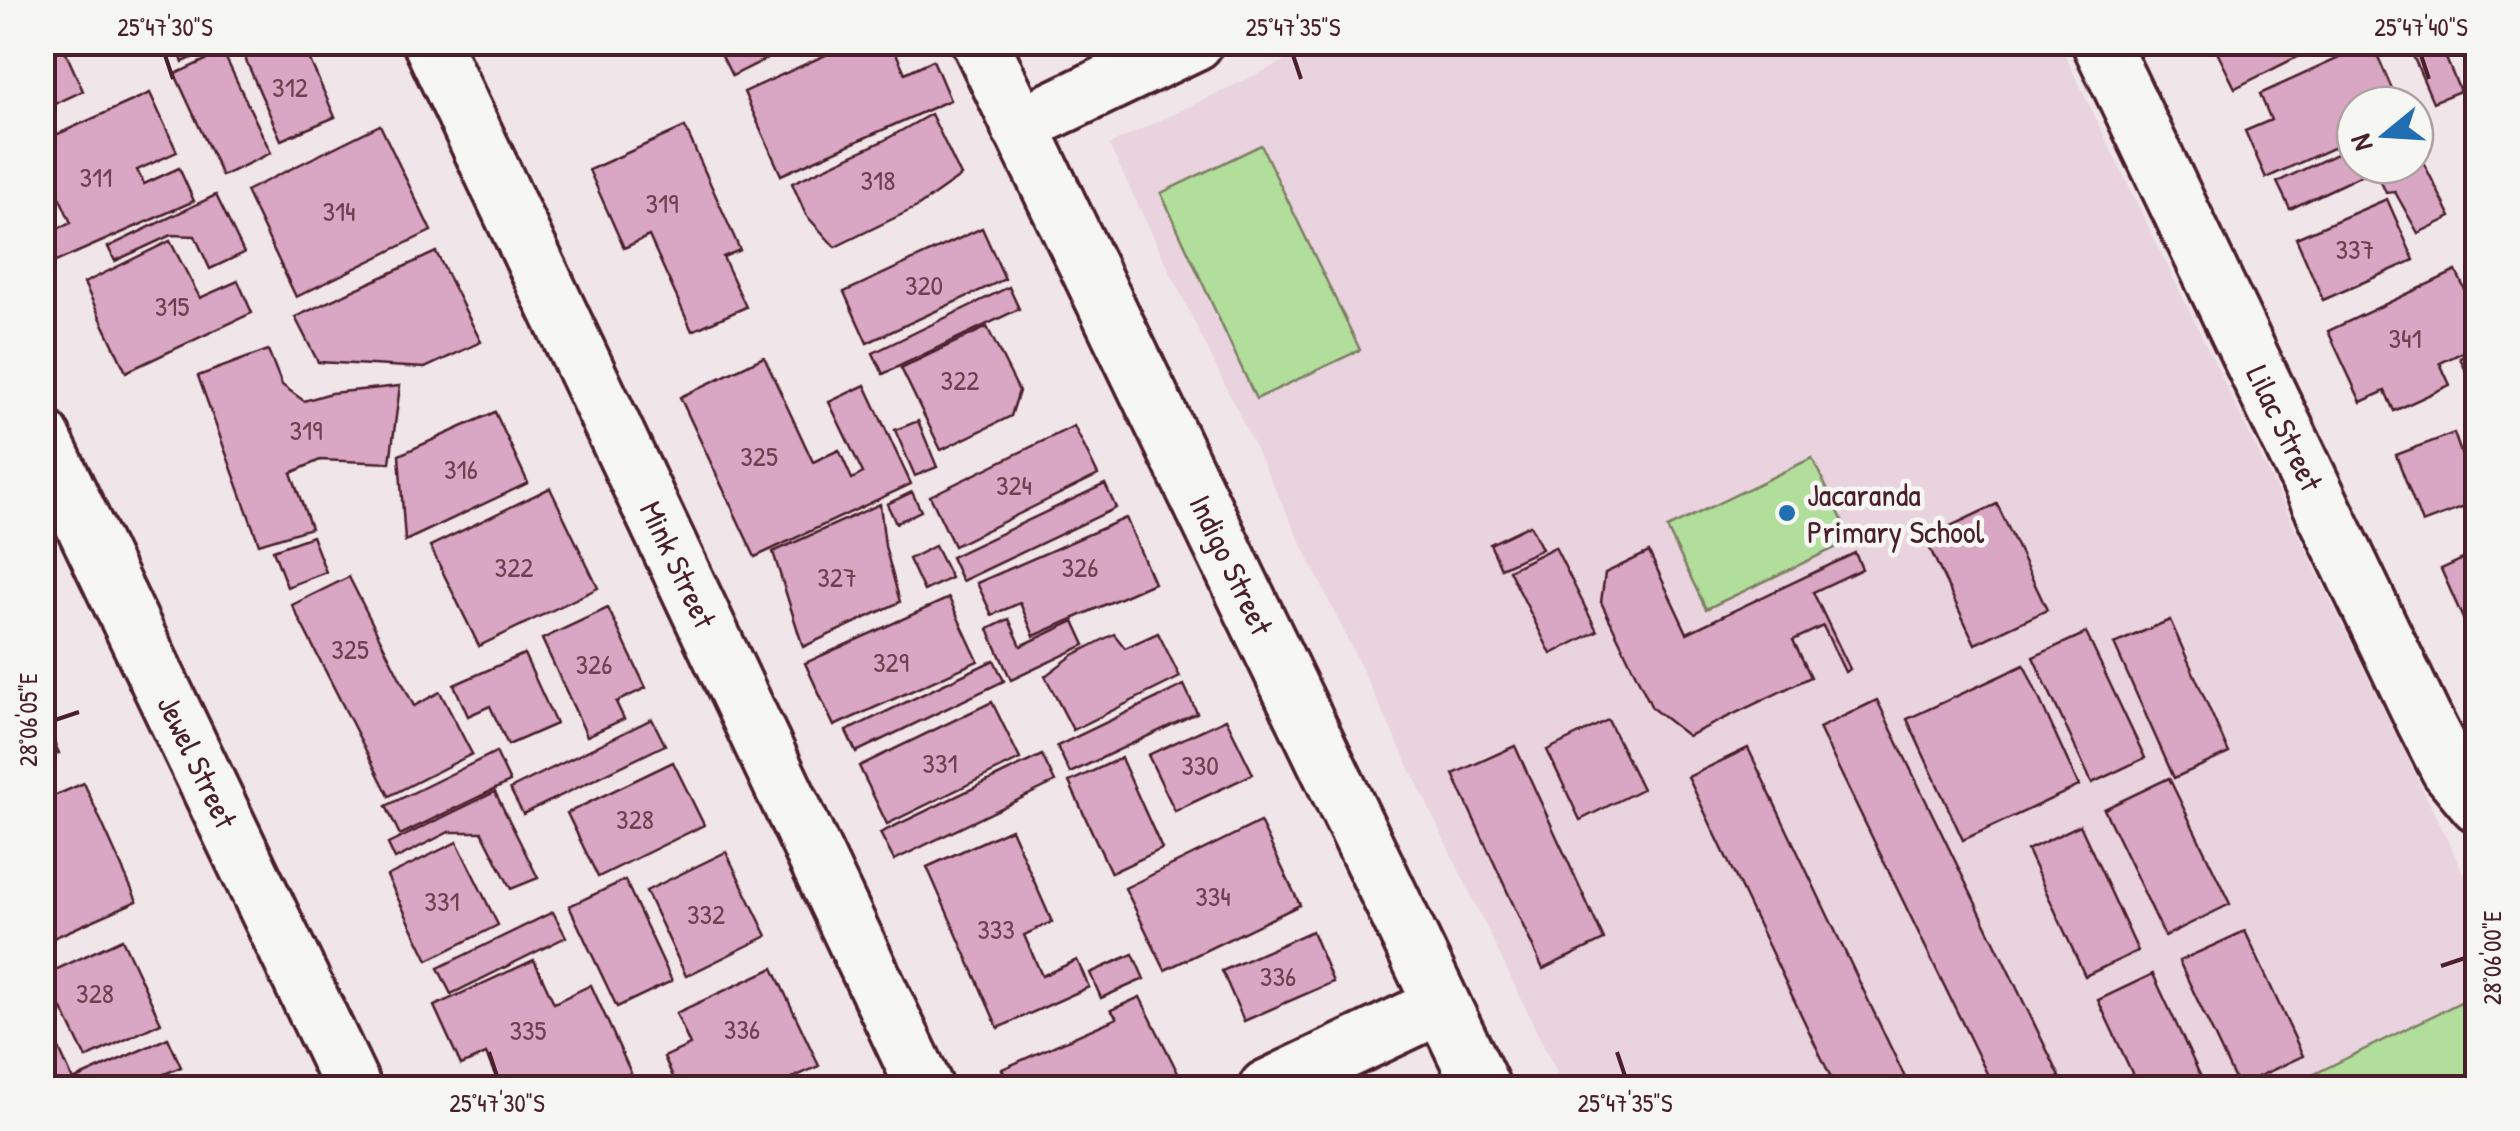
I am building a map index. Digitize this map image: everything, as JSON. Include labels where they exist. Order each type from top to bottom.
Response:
[{"type":"street","name":"Mink Street","points":[[430,42],[925,1088]]},
{"type":"street","name":"Indigo Street","points":[[980,42],[1482,1088]]},
{"type":"street","points":[[1019,126],[1195,42]]},
{"type":"street","name":"Lilac Street","points":[[2100,42],[2424,720],[2449,769],[2478,804]]},
{"type":"street","name":"Jewel Street","points":[[42,437],[352,1088]]},
{"type":"street","points":[[1267,1088],[1442,1005]]},
{"type":"shaded area","name":"Jacaranda Primary School","points":[[1322,43],[2059,43],[2477,901],[2477,994],[2286,1088],[1564,1088],[1109,145]]},
{"type":"green space","points":[[1261,145],[1360,350],[1256,399],[1161,193]]},
{"type":"green space","points":[[1812,458],[1852,540],[1706,609],[1667,528]]},
{"type":"green space","points":[[2477,994],[2477,1088],[2286,1088]]},
{"type":"building","points":[[42,42],[61,42],[83,91],[42,110]]},
{"type":"building","points":[[174,42],[218,42],[220,45],[183,62]]},
{"type":"building","points":[[279,42],[302,42],[335,117],[281,140],[245,58]]},
{"type":"building","points":[[715,42],[800,42],[732,76]]},
{"type":"building","points":[[854,42],[891,42],[905,73],[933,60],[950,100],[781,175],[744,92]]},
{"type":"building","points":[[2212,42],[2327,42],[2235,88]]},
{"type":"building","points":[[2407,42],[2439,42],[2460,91],[2435,101],[2435,85],[2426,85]]},
{"type":"building","points":[[2372,43],[2390,85],[2335,85],[2335,147],[2266,178],[2245,131],[2271,120],[2260,94]]},
{"type":"building","points":[[223,52],[271,153],[222,176],[175,74]]},
{"type":"building","points":[[150,93],[177,152],[137,170],[144,184],[179,168],[194,201],[53,263],[42,235],[71,223],[42,158],[42,141]]},
{"type":"building","points":[[931,114],[961,176],[917,207],[835,247],[806,215],[792,183]]},
{"type":"building","points":[[380,125],[431,231],[296,297],[246,191]]},
{"type":"building","points":[[685,127],[740,250],[723,257],[746,307],[692,331],[649,236],[624,248],[589,170]]},
{"type":"building","points":[[2335,154],[2335,185],[2341,185],[2290,209],[2277,182]]},
{"type":"building","points":[[2382,185],[2435,185],[2451,217],[2418,233],[2395,192],[2386,193]]},
{"type":"building","points":[[216,195],[244,253],[210,269],[195,236],[171,235],[115,261],[108,247]]},
{"type":"building","points":[[2387,199],[2414,260],[2323,300],[2296,238]]},
{"type":"building","points":[[982,228],[1005,279],[867,343],[844,292]]},
{"type":"building","points":[[170,241],[200,298],[238,281],[252,313],[126,372],[84,283]]},
{"type":"building","points":[[436,252],[481,342],[425,368],[318,362],[295,317]]},
{"type":"building","points":[[2456,271],[2478,317],[2478,345],[2440,363],[2450,385],[2394,411],[2385,391],[2361,402],[2328,331]]},
{"type":"building","points":[[1009,287],[1019,309],[883,374],[873,353]]},
{"type":"building","points":[[987,327],[1019,391],[1011,416],[941,450],[901,368]]},
{"type":"building","points":[[268,350],[282,385],[304,401],[331,393],[400,386],[390,463],[320,460],[291,473],[311,528],[259,544],[198,376]]},
{"type":"building","points":[[2478,350],[2478,381],[2472,384],[2460,358]]},
{"type":"building","points":[[764,357],[813,462],[839,450],[852,479],[863,473],[829,402],[865,385],[911,484],[755,557],[680,397]]},
{"type":"building","points":[[495,412],[528,483],[405,541],[399,455]]},
{"type":"building","points":[[918,421],[937,467],[915,476],[895,430]]},
{"type":"building","points":[[1074,426],[1098,475],[954,546],[930,496]]},
{"type":"building","points":[[2454,433],[2478,502],[2422,523],[2396,455]]},
{"type":"building","points":[[1105,484],[1116,508],[962,581],[951,557]]},
{"type":"building","points":[[550,488],[598,588],[479,646],[430,546]]},
{"type":"building","points":[[912,492],[921,511],[896,523],[887,504]]},
{"type":"building","points":[[880,504],[885,546],[900,602],[803,647],[773,552]]},
{"type":"building","points":[[1997,504],[2047,610],[1975,644],[1925,538]]},
{"type":"building","points":[[1126,518],[1154,583],[1034,636],[1020,603],[992,615],[977,583]]},
{"type":"building","points":[[1530,525],[1542,549],[1501,568],[1490,544]]},
{"type":"building","points":[[312,536],[326,572],[287,587],[273,550]]},
{"type":"building","points":[[935,546],[951,578],[924,591],[909,559]]},
{"type":"building","points":[[1555,547],[1597,631],[1551,654],[1509,570]]},
{"type":"building","points":[[1649,552],[1687,633],[1855,553],[1862,569],[1813,592],[1850,669],[1845,672],[1823,626],[1793,640],[1811,677],[1688,736],[1652,708],[1601,602],[1605,573]]},
{"type":"building","points":[[2478,552],[2478,628],[2469,632],[2441,569]]},
{"type":"building","points":[[349,577],[414,706],[440,692],[472,754],[389,796],[292,605]]},
{"type":"building","points":[[949,598],[978,661],[834,726],[805,663]]},
{"type":"building","points":[[608,608],[646,688],[616,702],[624,719],[587,736],[542,639]]},
{"type":"building","points":[[1009,619],[1021,646],[1074,621],[1085,645],[1011,680],[988,629]]},
{"type":"building","points":[[2170,620],[2229,753],[2174,778],[2114,644]]},
{"type":"building","points":[[1158,633],[1180,677],[1073,730],[1045,676],[1073,655],[1114,634],[1125,648]]},
{"type":"building","points":[[2086,633],[2145,758],[2092,783],[2033,657]]},
{"type":"building","points":[[524,654],[556,724],[508,745],[490,706],[468,716],[454,685]]},
{"type":"building","points":[[994,660],[1004,681],[856,752],[846,731]]},
{"type":"building","points":[[2024,665],[2079,786],[1963,840],[1907,719]]},
{"type":"building","points":[[1184,685],[1197,713],[1070,773],[1057,746]]},
{"type":"building","points":[[1877,700],[2060,1077],[2037,1088],[1994,1088],[1819,728]]},
{"type":"building","points":[[992,702],[1020,759],[887,824],[859,766]]},
{"type":"building","points":[[42,716],[59,753],[42,760]]},
{"type":"building","points":[[652,719],[665,745],[523,814],[510,789]]},
{"type":"building","points":[[1226,719],[1253,774],[1175,811],[1148,755]]},
{"type":"building","points":[[1608,720],[1642,789],[1580,820],[1547,750]]},
{"type":"building","points":[[1515,746],[1604,940],[1543,969],[1453,774]]},
{"type":"building","points":[[1748,748],[1910,1088],[1836,1088],[1688,777]]},
{"type":"building","points":[[496,752],[510,782],[400,835],[386,806]]},
{"type":"building","points":[[1042,755],[1055,782],[894,860],[880,833]]},
{"type":"building","points":[[1121,758],[1162,849],[1111,873],[1069,782]]},
{"type":"building","points":[[673,762],[704,825],[598,877],[567,813]]},
{"type":"building","points":[[2169,778],[2230,904],[2165,936],[2104,809]]},
{"type":"building","points":[[84,783],[137,901],[42,943],[42,801]]},
{"type":"building","points":[[495,792],[538,878],[511,889],[482,832],[449,832],[395,859],[388,844]]},
{"type":"building","points":[[1260,822],[1300,905],[1165,970],[1125,888]]},
{"type":"building","points":[[2080,825],[2138,951],[2085,976],[2027,850]]},
{"type":"building","points":[[1011,829],[1052,922],[1024,935],[1042,976],[1077,960],[1089,987],[998,1028],[927,867]]},
{"type":"building","points":[[457,842],[498,925],[428,960],[387,876]]},
{"type":"building","points":[[726,852],[767,936],[686,976],[646,891]]},
{"type":"building","points":[[625,880],[672,981],[617,1007],[569,906]]},
{"type":"building","points":[[553,912],[566,937],[451,994],[438,968]]},
{"type":"building","points":[[1312,931],[1333,982],[1244,1021],[1222,971]]},
{"type":"building","points":[[2245,931],[2303,1056],[2238,1086],[2179,961]]},
{"type":"building","points":[[122,939],[161,1023],[86,1058],[62,1009],[42,1018],[42,976]]},
{"type":"building","points":[[1133,954],[1144,979],[1101,998],[1090,973]]},
{"type":"building","points":[[534,960],[554,1003],[591,985],[631,1073],[599,1088],[501,1088],[486,1054],[461,1065],[434,1006]]},
{"type":"building","points":[[773,968],[819,1066],[770,1088],[678,1088],[664,1057],[690,1045],[676,1013]]},
{"type":"building","points":[[2153,974],[2206,1088],[2139,1088],[2098,1000]]},
{"type":"building","points":[[1140,997],[1184,1085],[1011,1088],[1002,1069],[1117,1018],[1111,1010]]},
{"type":"building","points":[[53,1035],[73,1080],[168,1038],[181,1067],[131,1088],[42,1088],[42,1040]]},
{"type":"place","name":"Jacaranda Primary School","points":[[1787,513]]}]
